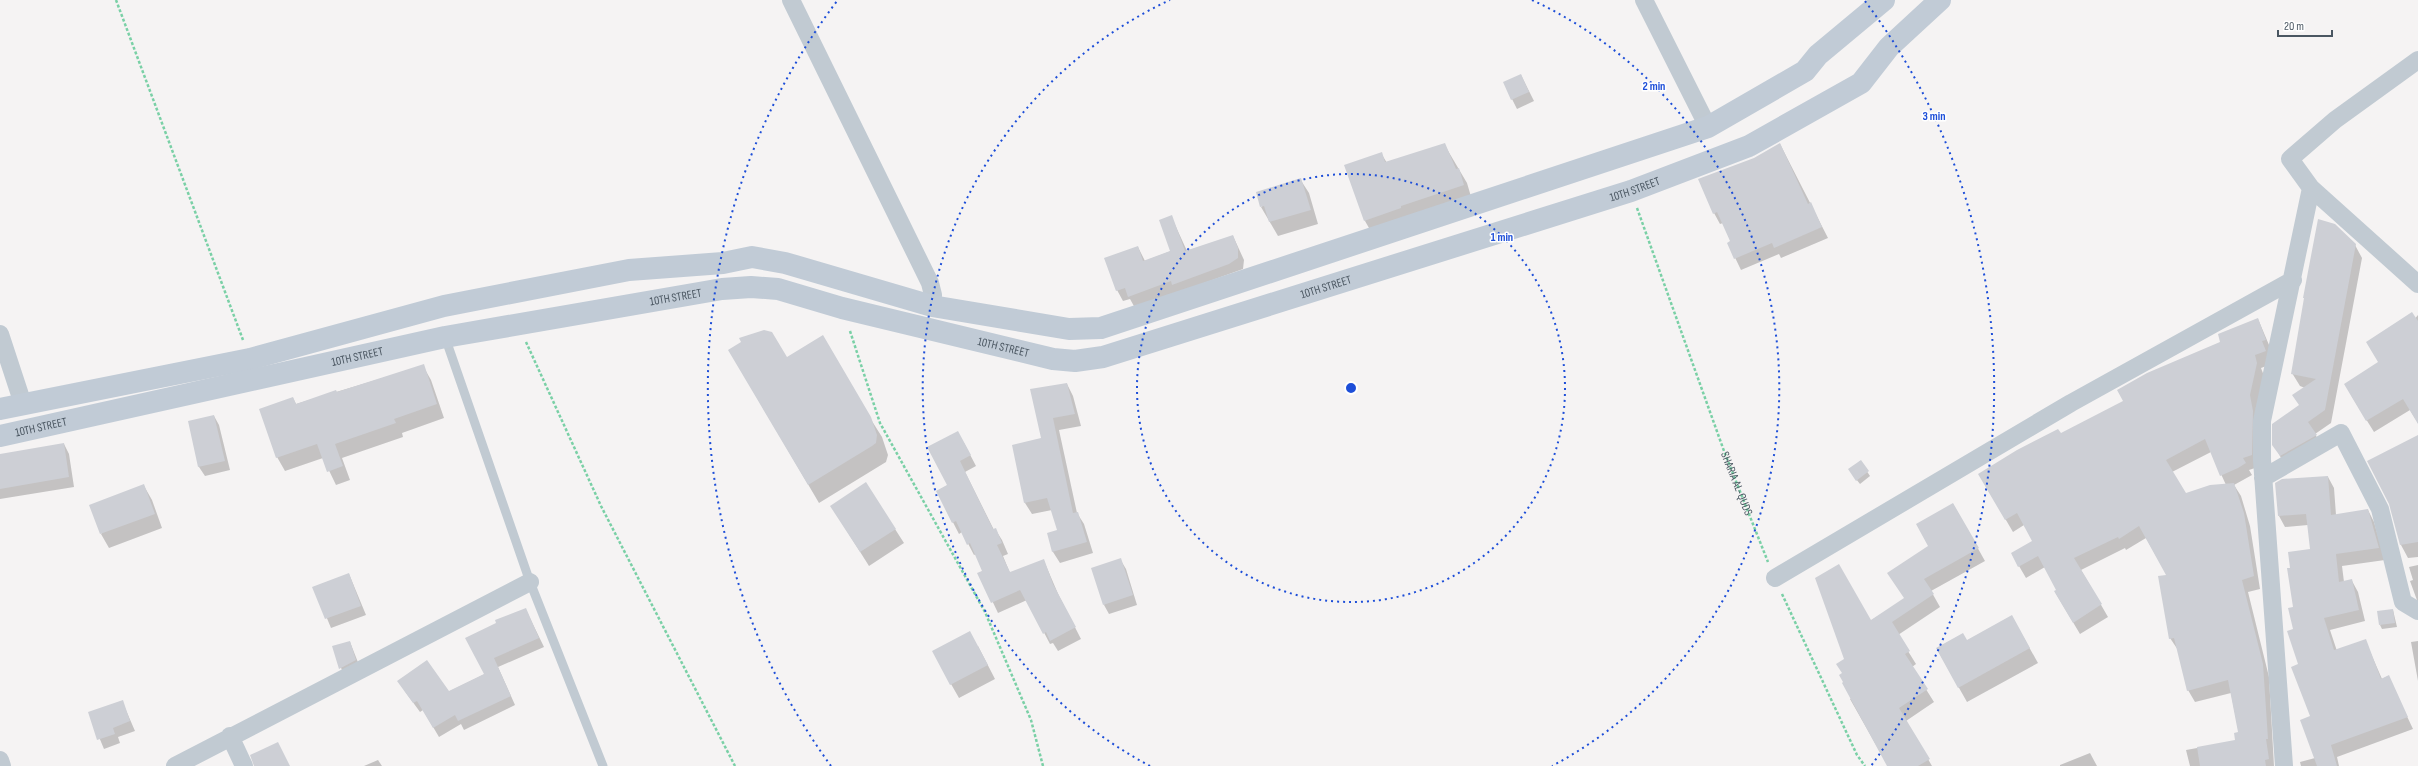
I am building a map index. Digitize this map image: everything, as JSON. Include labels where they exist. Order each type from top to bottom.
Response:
[{"type":"main road","name":"10TH STREET","points":[[0,409],[250,359],[444,306],[629,270],[723,263],[752,257],[785,263],[932,306],[1069,330],[1101,328],[1708,127],[1805,71],[1818,55],[1884,0]]},
{"type":"main road","name":"10TH STREET","points":[[0,436],[445,337],[518,323],[722,289],[751,287],[778,289],[842,308],[1052,359],[1075,362],[1103,357],[1631,191],[1749,146],[1861,83],[1889,47],[1940,0]]},
{"type":"street","points":[[790,0],[930,283],[933,295],[932,306]]},
{"type":"street","points":[[1644,0],[1708,127]]},
{"type":"street","points":[[2418,60],[2335,120],[2290,159],[2311,188],[2418,284]]},
{"type":"street","points":[[2284,766],[2263,478],[2262,421],[2272,365],[2293,280],[2311,188]]},
{"type":"street","points":[[1775,578],[2071,403],[2293,280]]},
{"type":"street","points":[[0,334],[23,404]]},
{"type":"street","points":[[2263,478],[2341,433],[2380,509],[2403,602],[2418,611]]},
{"type":"street","points":[[175,766],[230,736],[530,582]]},
{"type":"street","points":[[230,736],[244,766]]},
{"type":"street","points":[[0,760],[2,766]]},
{"type":"lane","points":[[445,337],[530,582],[603,766]]},
{"type":"path","points":[[116,0],[250,359]]},
{"type":"path","name":"SHARIA AL-QUDS","points":[[1631,191],[1724,452],[1775,578],[1804,646],[1857,755],[1865,766]]},
{"type":"path","points":[[842,308],[880,423],[985,612],[1031,720],[1044,766]]},
{"type":"path","points":[[518,323],[601,506],[735,766]]},
{"type":"building","points":[[1521,74],[1529,92],[1511,100],[1503,82]]},
{"type":"building","points":[[1445,143],[1456,169],[1459,168],[1464,185],[1401,206],[1401,208],[1364,221],[1344,165],[1382,152],[1385,162]]},
{"type":"building","points":[[1780,143],[1808,204],[1811,202],[1822,227],[1774,248],[1772,243],[1734,259],[1727,243],[1730,241],[1717,212],[1713,214],[1698,179],[1754,158]]},
{"type":"building","points":[[1301,178],[1311,210],[1269,222],[1264,206],[1260,207],[1256,192]]},
{"type":"building","points":[[1172,215],[1185,251],[1233,235],[1238,248],[1238,258],[1229,264],[1172,285],[1171,281],[1128,297],[1125,288],[1116,291],[1104,258],[1138,246],[1143,261],[1170,251],[1159,220]]},
{"type":"building","points":[[2318,219],[2335,224],[2356,244],[2325,410],[2308,422],[2317,435],[2280,456],[2272,445],[2272,424],[2299,405],[2292,395],[2316,379],[2291,374],[2303,298]]},
{"type":"building","points":[[2412,312],[2418,321],[2418,424],[2403,399],[2366,421],[2344,384],[2378,362],[2366,342]]},
{"type":"building","points":[[2258,318],[2266,340],[2262,341],[2266,351],[2255,355],[2257,363],[2250,395],[2253,411],[2252,455],[2243,458],[2246,463],[2220,476],[2205,439],[2166,460],[2186,493],[2210,485],[2234,483],[2244,513],[2254,576],[2242,580],[2263,664],[2268,739],[2266,739],[2269,759],[2265,760],[2266,766],[2200,766],[2197,747],[2235,740],[2234,733],[2238,732],[2228,680],[2187,691],[2174,638],[2169,639],[2158,576],[2166,575],[2139,526],[2119,539],[2118,537],[2074,558],[2102,604],[2073,623],[2054,591],[2056,590],[2038,556],[2018,567],[2011,553],[2032,541],[2017,513],[2005,520],[1978,474],[2017,450],[2058,429],[2061,433],[2123,401],[2117,390],[2147,373],[2220,342],[2218,334]]},
{"type":"building","points":[[764,330],[772,332],[787,357],[823,335],[871,417],[877,435],[876,443],[872,446],[808,485],[728,350],[741,342],[739,338]]},
{"type":"building","points":[[424,364],[437,404],[394,419],[396,423],[335,444],[343,466],[327,472],[317,444],[276,458],[259,409],[293,397],[296,404],[336,390],[337,392]]},
{"type":"building","points":[[1067,383],[1075,414],[1053,418],[1073,513],[1078,512],[1087,542],[1052,552],[1047,533],[1057,530],[1047,498],[1024,503],[1012,445],[1041,438],[1030,389]]},
{"type":"building","points":[[214,415],[225,461],[198,467],[188,421]]},
{"type":"building","points":[[958,431],[971,455],[960,461],[993,529],[996,528],[1002,543],[997,545],[1010,572],[1044,559],[1053,584],[1076,627],[1050,641],[1046,632],[1043,634],[1020,590],[991,603],[977,573],[982,571],[970,543],[967,545],[956,521],[952,523],[936,491],[947,485],[927,447]]},
{"type":"building","points":[[2418,435],[2418,542],[2400,545],[2389,504],[2367,461]]},
{"type":"building","points":[[64,443],[69,477],[0,489],[0,454]]},
{"type":"building","points":[[1861,460],[1869,471],[1856,481],[1848,469]]},
{"type":"building","points":[[2328,476],[2331,515],[2368,509],[2379,548],[2336,554],[2339,582],[2352,579],[2359,610],[2324,618],[2334,650],[2366,639],[2381,679],[2389,675],[2408,717],[2331,745],[2337,766],[2317,766],[2300,720],[2310,716],[2291,667],[2298,664],[2287,631],[2293,629],[2288,608],[2293,607],[2287,568],[2290,568],[2288,552],[2310,549],[2306,514],[2278,516],[2275,483],[2282,479]]},
{"type":"building","points":[[866,482],[896,529],[860,552],[830,506]]},
{"type":"building","points":[[144,484],[155,514],[100,534],[89,505]]},
{"type":"building","points":[[1953,503],[1979,548],[1924,579],[1934,594],[1892,622],[1910,651],[1905,654],[1928,689],[1899,708],[1930,759],[1918,766],[1887,766],[1842,683],[1843,682],[1839,675],[1842,673],[1836,664],[1844,659],[1815,578],[1839,564],[1871,620],[1904,598],[1887,573],[1928,546],[1916,524]]},
{"type":"building","points":[[1121,558],[1133,595],[1103,605],[1091,568]]},
{"type":"building","points":[[349,573],[361,606],[325,619],[312,587]]},
{"type":"building","points":[[526,608],[539,638],[494,658],[511,696],[458,721],[455,715],[433,728],[417,701],[413,703],[397,681],[427,660],[449,691],[484,674],[465,638],[496,623],[495,620]]},
{"type":"building","points":[[2393,609],[2395,623],[2379,625],[2377,611]]},
{"type":"building","points":[[2012,615],[2030,648],[1958,688],[1936,648],[1963,633],[1967,640]]},
{"type":"building","points":[[970,631],[988,665],[950,685],[932,651]]},
{"type":"building","points":[[350,641],[356,660],[339,669],[332,646]]},
{"type":"building","points":[[123,700],[130,721],[113,728],[115,734],[97,740],[88,712]]},
{"type":"building","points":[[278,742],[290,766],[254,766],[250,755]]}]
